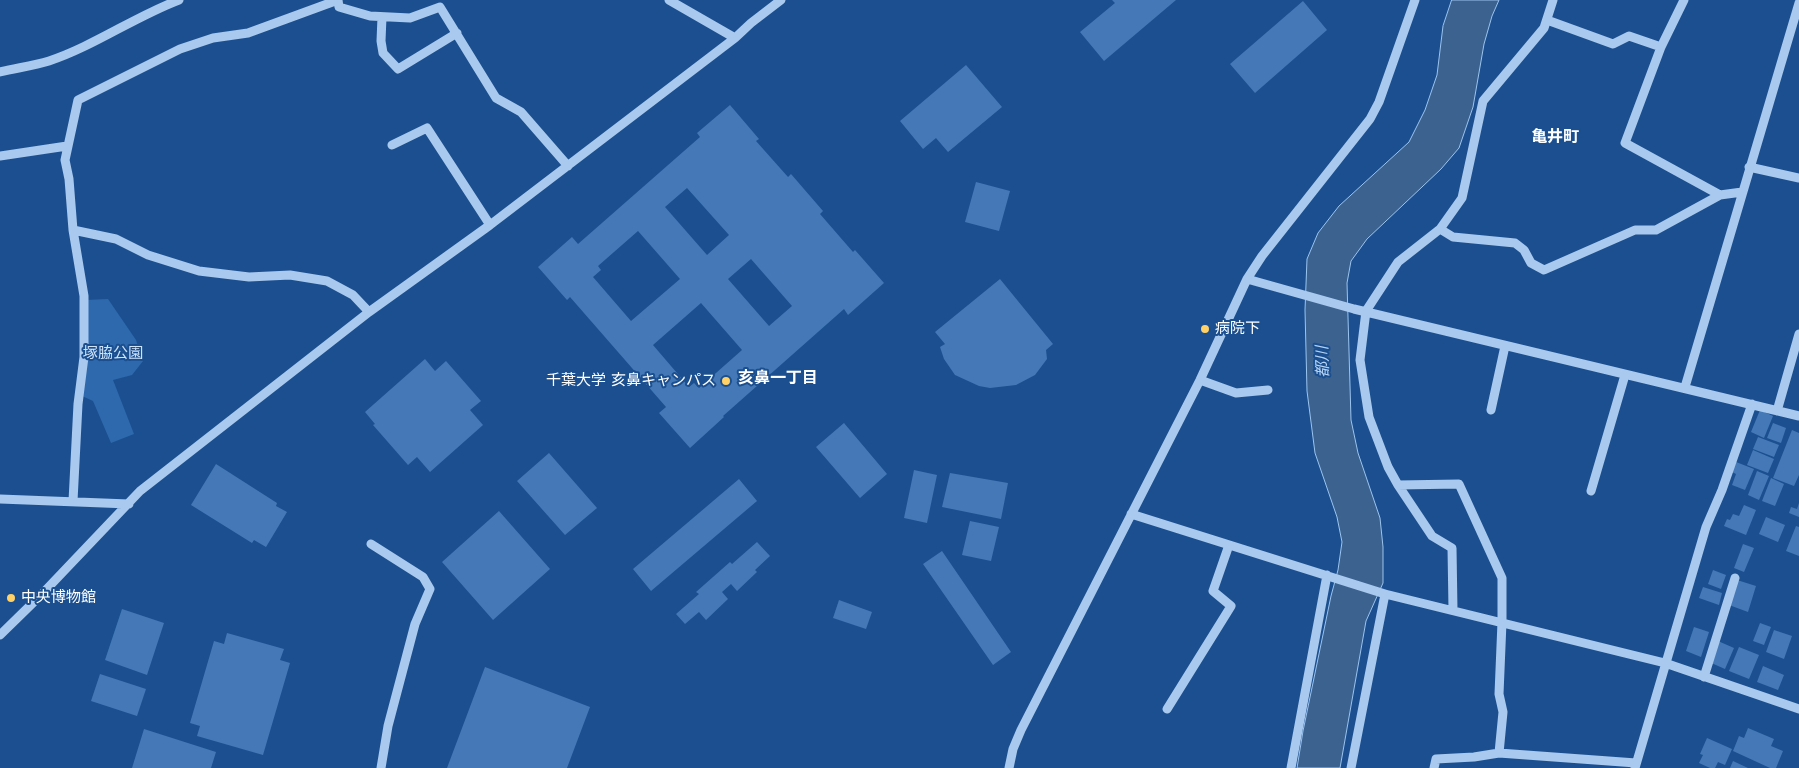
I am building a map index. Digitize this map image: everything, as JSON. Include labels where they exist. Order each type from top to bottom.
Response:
[{"type":"street","points":[[0,72],[49,61],[101,38],[156,9],[179,0]]},
{"type":"street","points":[[73,501],[78,404],[84,357],[84,296],[73,230],[69,179],[65,160],[78,100],[102,86],[180,49],[213,38],[248,32],[338,0],[339,7],[370,16],[382,17],[410,18],[440,8],[496,98],[521,112],[568,166]]},
{"type":"street","points":[[669,0],[735,38]]},
{"type":"street","points":[[0,634],[42,594],[140,491],[369,312],[490,225],[782,0]]},
{"type":"street","points":[[1009,768],[1013,749],[1021,730],[1200,380],[1247,279],[1262,256],[1370,119],[1379,102],[1415,0]]},
{"type":"street","points":[[1453,610],[1452,548],[1432,536],[1398,485],[1388,467],[1369,417],[1360,360],[1366,311],[1398,262],[1440,229],[1462,198],[1483,101],[1544,28],[1553,0]]},
{"type":"street","points":[[1684,0],[1661,47],[1624,144],[1720,196]]},
{"type":"street","points":[[1685,387],[1799,3]]},
{"type":"street","points":[[382,17],[381,41],[384,53],[398,69],[457,33]]},
{"type":"street","points":[[1547,20],[1613,44],[1629,36],[1661,47]]},
{"type":"street","points":[[392,145],[427,128],[490,225]]},
{"type":"street","points":[[0,156],[67,146]]},
{"type":"street","points":[[1749,168],[1799,178]]},
{"type":"street","points":[[1440,229],[1453,237],[1514,243],[1524,250],[1531,263],[1544,270],[1635,230],[1656,230],[1720,196],[1742,192]]},
{"type":"street","points":[[73,230],[116,239],[148,255],[199,271],[249,277],[290,275],[327,281],[353,295],[369,312]]},
{"type":"street","points":[[1247,279],[1354,309],[1625,375],[1685,387],[1799,416]]},
{"type":"street","points":[[1777,411],[1799,334]]},
{"type":"street","points":[[1491,410],[1505,346]]},
{"type":"street","points":[[1591,491],[1625,375]]},
{"type":"street","points":[[1200,380],[1236,393],[1268,390]]},
{"type":"street","points":[[1434,768],[1436,759],[1474,757],[1499,753],[1636,765],[1706,527],[1722,490],[1752,404]]},
{"type":"street","points":[[1398,485],[1459,484],[1502,578],[1502,622],[1498,694],[1504,712],[1499,753]]},
{"type":"street","points":[[0,499],[128,504]]},
{"type":"street","points":[[1131,514],[1385,594],[1665,663],[1799,709]]},
{"type":"street","points":[[371,544],[423,577],[430,588],[415,624],[388,726],[381,768]]},
{"type":"street","points":[[1167,709],[1231,606],[1213,591],[1229,545]]},
{"type":"street","points":[[1291,768],[1327,575]]},
{"type":"street","points":[[1704,677],[1735,578]]},
{"type":"street","points":[[1351,768],[1385,594]]},
{"type":"green space","name":"塚脇公園","points":[[108,299],[136,340],[143,361],[132,375],[113,380],[134,434],[111,443],[93,401],[82,396],[86,300]]},
{"type":"water","name":"都川","points":[[1452,0],[1499,0],[1484,44],[1473,107],[1459,148],[1441,169],[1367,239],[1351,261],[1347,283],[1351,420],[1358,453],[1380,518],[1383,547],[1383,583],[1366,621],[1340,768],[1297,768],[1303,731],[1338,570],[1342,542],[1337,517],[1315,453],[1307,391],[1305,310],[1307,259],[1318,233],[1339,206],[1409,142],[1425,110],[1437,75],[1443,26]]},
{"type":"building","points":[[1112,0],[1176,0],[1104,61],[1080,32],[1115,3]]},
{"type":"building","points":[[1303,1],[1327,30],[1255,93],[1230,64]]},
{"type":"building","points":[[966,65],[1002,107],[948,152],[936,138],[923,149],[900,121]]},
{"type":"building","points":[[730,105],[759,139],[756,141],[788,177],[791,174],[823,211],[820,214],[853,252],[855,250],[884,283],[848,315],[844,309],[723,416],[690,448],[659,413],[666,407],[570,297],[567,300],[538,267],[572,237],[578,244],[700,137],[697,133]],"holes":[[[687,188],[729,235],[707,255],[665,207]],[[638,231],[680,279],[631,321],[593,277],[601,270],[598,266]],[[751,259],[792,306],[769,326],[728,279]],[[701,303],[742,350],[699,388],[694,383],[689,387],[653,345]]]},
{"type":"building","points":[[976,182],[1010,191],[999,231],[965,222]]},
{"type":"building","points":[[1000,279],[1053,344],[1046,350],[1047,359],[1035,375],[1016,385],[990,388],[979,386],[955,375],[944,359],[940,347],[945,344],[935,332]]},
{"type":"building","points":[[425,359],[435,371],[446,361],[481,401],[470,410],[483,425],[430,472],[417,457],[408,465],[373,425],[375,424],[365,412]]},
{"type":"building","points":[[1760,410],[1773,416],[1764,438],[1751,432]]},
{"type":"building","points":[[844,423],[887,474],[860,498],[816,447]]},
{"type":"building","points":[[1773,423],[1786,428],[1781,443],[1767,438]]},
{"type":"building","points":[[1792,430],[1799,433],[1799,475],[1794,486],[1773,478]]},
{"type":"building","points":[[1758,437],[1779,445],[1774,457],[1753,449]]},
{"type":"building","points":[[1753,450],[1774,459],[1768,473],[1747,465]]},
{"type":"building","points":[[549,453],[597,508],[565,535],[517,481]]},
{"type":"building","points":[[1736,462],[1754,469],[1745,490],[1732,485],[1736,474],[1732,472]]},
{"type":"building","points":[[216,464],[277,503],[276,506],[287,512],[266,547],[254,540],[252,543],[191,505]]},
{"type":"building","points":[[914,470],[937,475],[927,523],[904,518]]},
{"type":"building","points":[[1757,471],[1769,476],[1759,500],[1748,495]]},
{"type":"building","points":[[950,473],[1008,483],[1001,519],[942,507]]},
{"type":"building","points":[[1771,478],[1784,484],[1775,506],[1762,501]]},
{"type":"building","points":[[739,479],[757,501],[651,591],[633,569]]},
{"type":"building","points":[[1799,503],[1799,517],[1789,513],[1791,507],[1797,509]]},
{"type":"building","points":[[1744,505],[1756,510],[1746,535],[1724,526],[1727,519],[1730,520],[1733,514],[1739,516]]},
{"type":"building","points":[[499,511],[550,569],[493,620],[442,562]]},
{"type":"building","points":[[1766,517],[1785,525],[1778,542],[1759,534]]},
{"type":"building","points":[[970,521],[999,527],[991,561],[962,555]]},
{"type":"building","points":[[1796,526],[1799,527],[1799,556],[1786,551]]},
{"type":"building","points":[[757,542],[770,556],[755,570],[757,572],[737,591],[731,584],[722,592],[728,599],[706,620],[699,612],[685,624],[676,614],[699,594],[696,592],[730,562],[732,564]]},
{"type":"building","points":[[1743,544],[1754,548],[1744,572],[1734,568]]},
{"type":"building","points":[[942,551],[1011,652],[993,665],[923,564]]},
{"type":"building","points":[[1713,570],[1726,575],[1721,589],[1708,584]]},
{"type":"building","points":[[1737,580],[1756,586],[1748,612],[1729,605]]},
{"type":"building","points":[[1703,587],[1722,593],[1719,605],[1699,598]]},
{"type":"building","points":[[839,600],[872,612],[866,629],[833,618]]},
{"type":"building","points":[[122,609],[164,623],[147,675],[105,660]]},
{"type":"building","points":[[1760,623],[1771,627],[1764,645],[1753,641]]},
{"type":"building","points":[[1694,627],[1709,632],[1701,657],[1686,651]]},
{"type":"building","points":[[1774,630],[1792,636],[1784,659],[1766,652]]},
{"type":"building","points":[[227,633],[284,649],[280,660],[290,663],[263,755],[197,736],[200,726],[190,723],[214,641],[224,644]]},
{"type":"building","points":[[1718,641],[1734,648],[1725,669],[1709,662]]},
{"type":"building","points":[[1739,647],[1759,655],[1749,679],[1729,671]]},
{"type":"building","points":[[1763,666],[1784,675],[1778,690],[1757,682]]},
{"type":"building","points":[[485,667],[590,707],[567,768],[447,768]]},
{"type":"building","points":[[100,674],[146,689],[137,716],[91,701]]},
{"type":"building","points":[[1748,728],[1774,739],[1771,746],[1783,751],[1776,768],[1770,768],[1733,751],[1739,736],[1744,738]]},
{"type":"building","points":[[144,729],[216,752],[211,768],[132,768]]},
{"type":"building","points":[[1707,738],[1732,749],[1725,765],[1718,762],[1715,768],[1710,768],[1699,763],[1703,755],[1700,754]]},
{"type":"building","points":[[1733,761],[1748,768],[1730,768]]},
{"type":"place","name":"病院下","points":[[1205,329]]},
{"type":"place","name":"千葉大学 亥鼻キャンパス","points":[[726,381]]},
{"type":"place","name":"中央博物館","points":[[11,598]]},
{"type":"district","name":"亀井町","points":[[1555,137]]},
{"type":"district","name":"亥鼻一丁目","points":[[778,378]]}]
